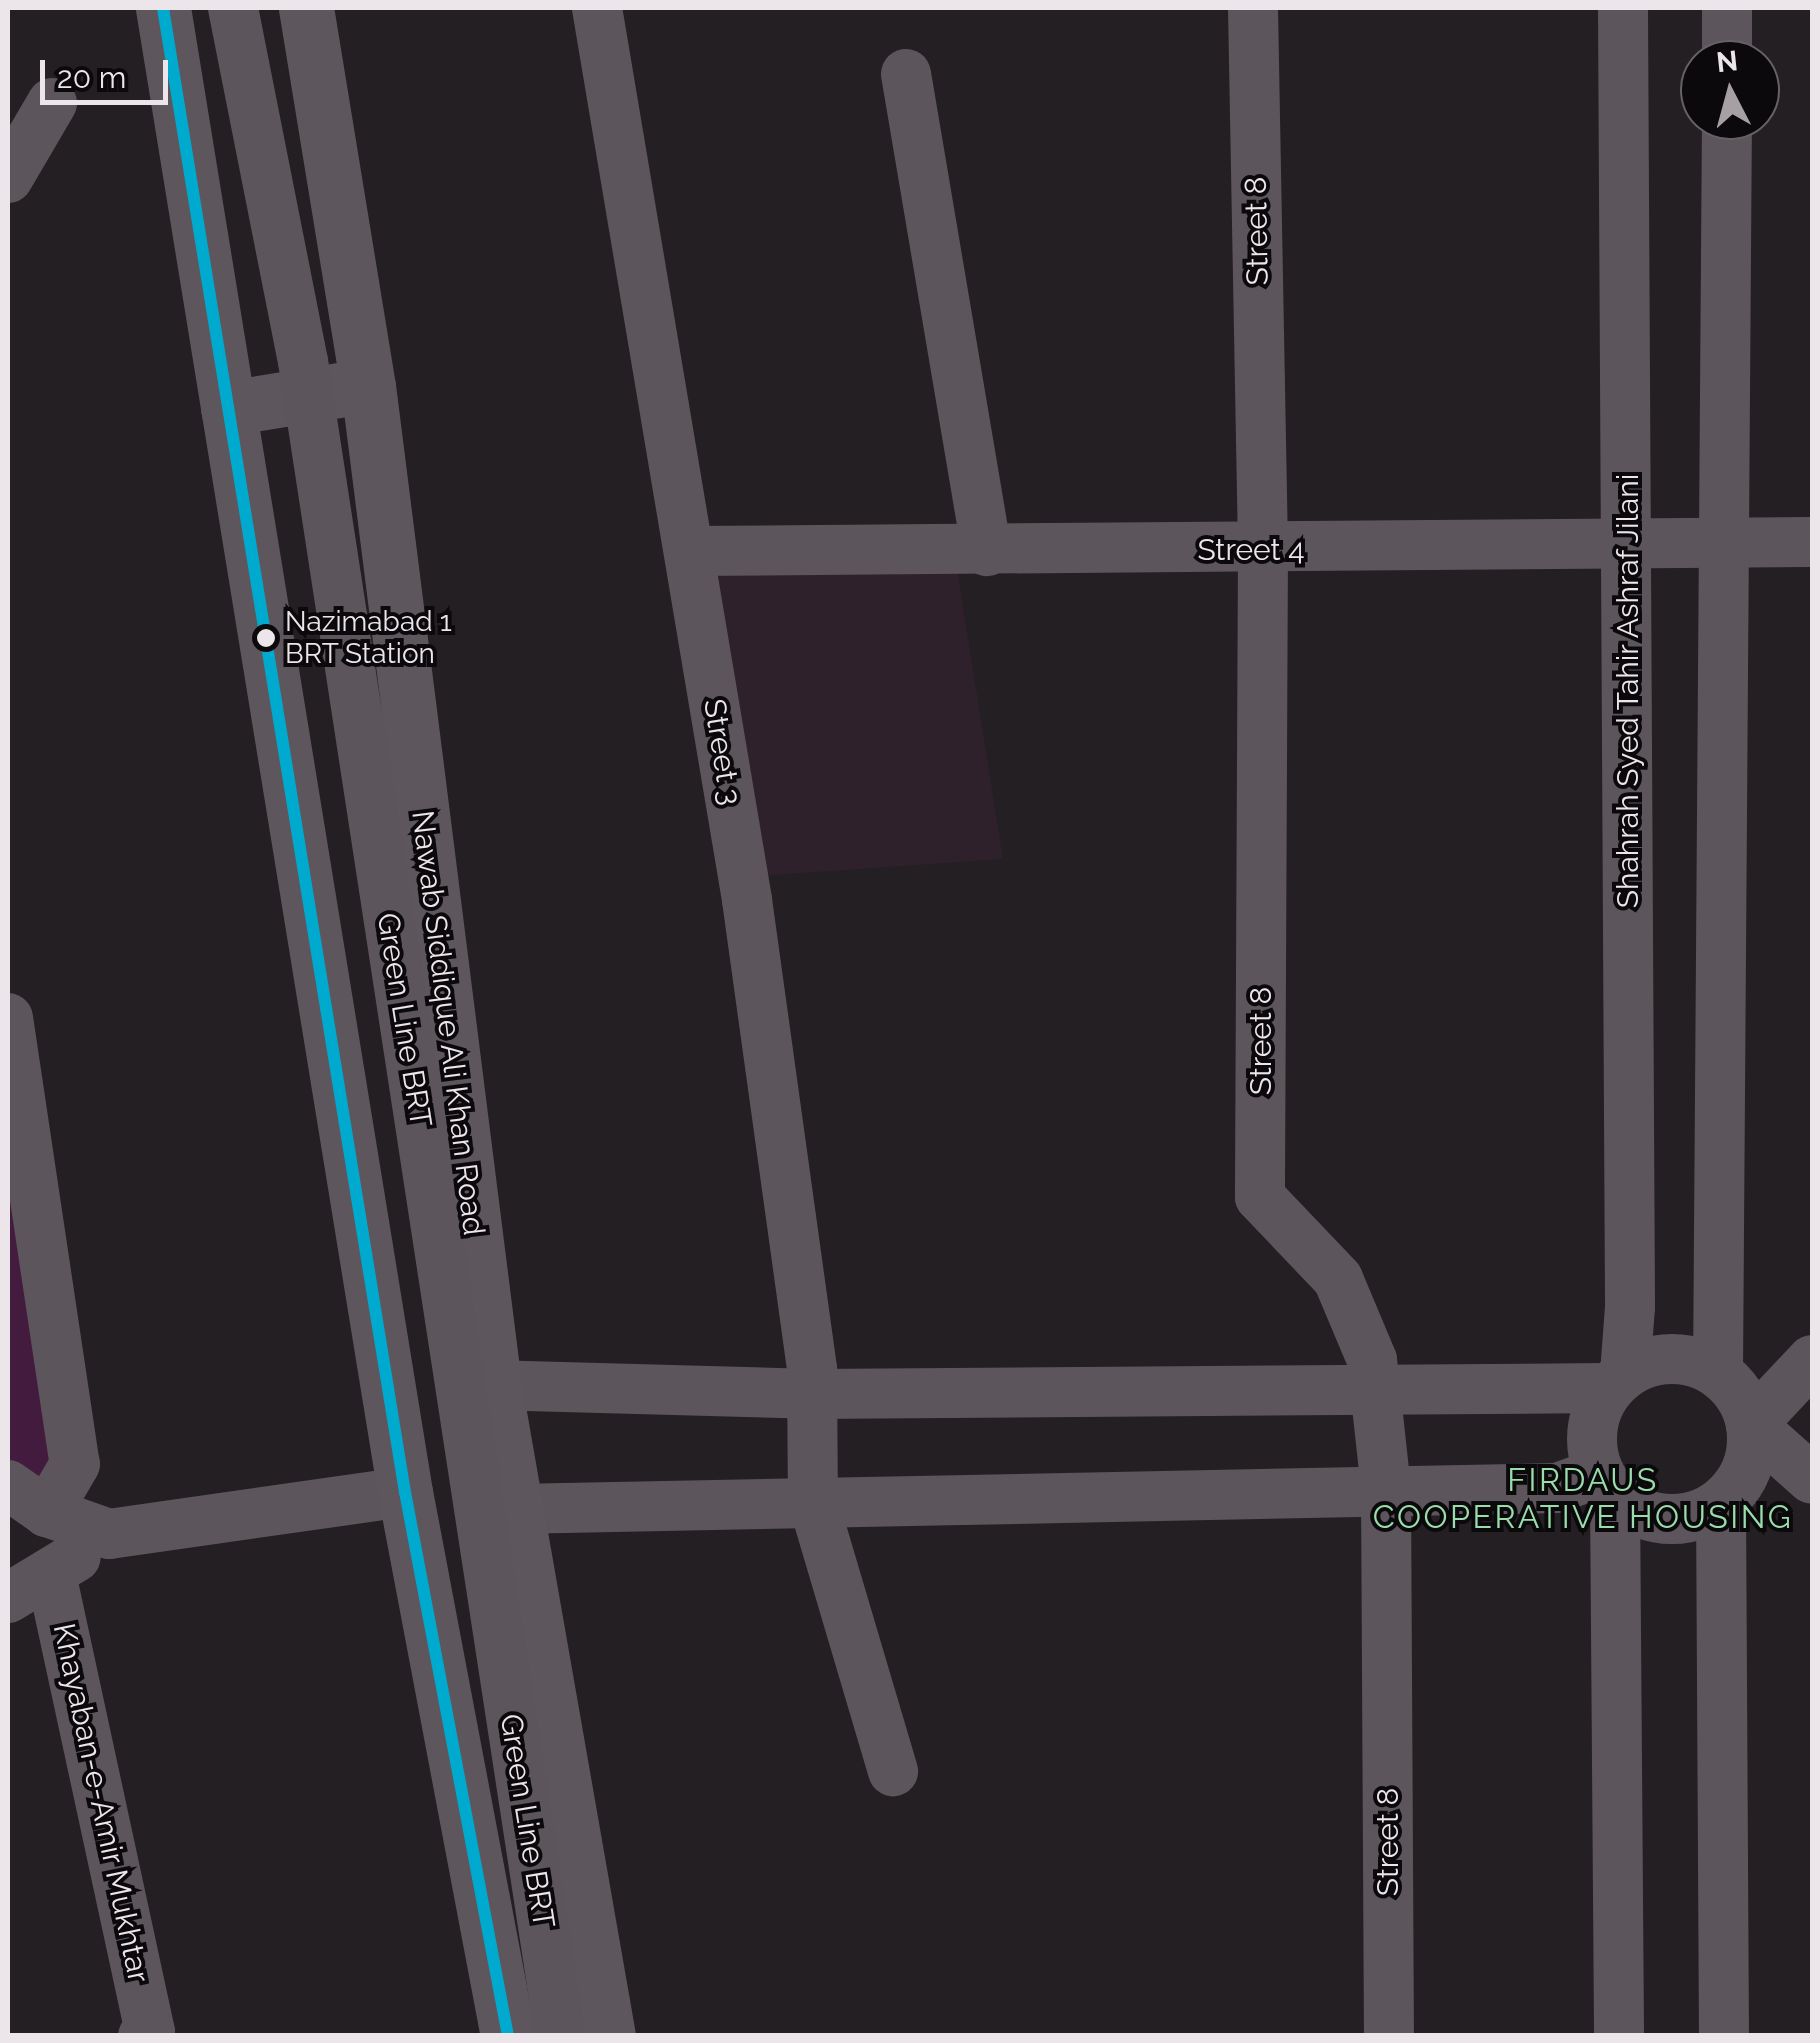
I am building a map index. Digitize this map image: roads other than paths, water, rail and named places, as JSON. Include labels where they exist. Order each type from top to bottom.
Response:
[{"type":"main road","points":[[163,8],[405,1492],[508,2036]]},
{"type":"main road","name":"Nawab Siddique Ali Khan Road","points":[[306,8],[368,386],[494,1385],[608,2036]]},
{"type":"main road","points":[[228,408],[368,386]]},
{"type":"street","name":"Green Line BRT","points":[[233,8],[303,361],[560,2036]]},
{"type":"street","name":"Street 3","points":[[597,8],[747,900],[812,1394],[813,1501],[893,1771]]},
{"type":"street","name":"Street 8","points":[[1253,8],[1264,550],[1260,1197],[1338,1280],[1372,1360],[1386,1489],[1389,2036]]},
{"type":"street","name":"Shahrah Syed Tahir Ashraf Jilani","points":[[1618,1381],[1630,1307],[1623,8]]},
{"type":"street","points":[[1727,8],[1727,40]]},
{"type":"street","points":[[906,74],[986,550]]},
{"type":"street","points":[[8,178],[52,103]]},
{"type":"street","points":[[1718,1373],[1729,544],[1728,140]]},
{"type":"street","name":"Street 4","points":[[689,551],[1627,548],[1812,542]]},
{"type":"street","points":[[8,1018],[75,1464],[28,1498]]},
{"type":"street","points":[[494,1385],[812,1394],[1375,1389],[1618,1381],[1678,1359],[1718,1373],[1738,1392],[1752,1425],[1752,1453],[1742,1479],[1721,1504],[1696,1516],[1665,1520],[1607,1485],[514,1509]]},
{"type":"street","points":[[1752,1425],[1812,1360]]},
{"type":"street","points":[[1618,1381],[1592,1440],[1607,1485],[1620,2036]]},
{"type":"street","points":[[1752,1425],[1812,1479]]},
{"type":"street","points":[[8,1598],[109,1534],[405,1492]]},
{"type":"street","points":[[28,1498],[109,1534]]},
{"type":"street","points":[[1721,1504],[1724,2036]]},
{"type":"street","name":"Khayaban-e-Amir Mukhtar","points":[[51,1574],[146,2034]]},
{"type":"place","name":"Nazimabad 1 BRT Station","points":[[266,638]]},
{"type":"district","name":"FIRDAUS COOPERATIVE HOUSING","points":[[1583,1500]]}]
